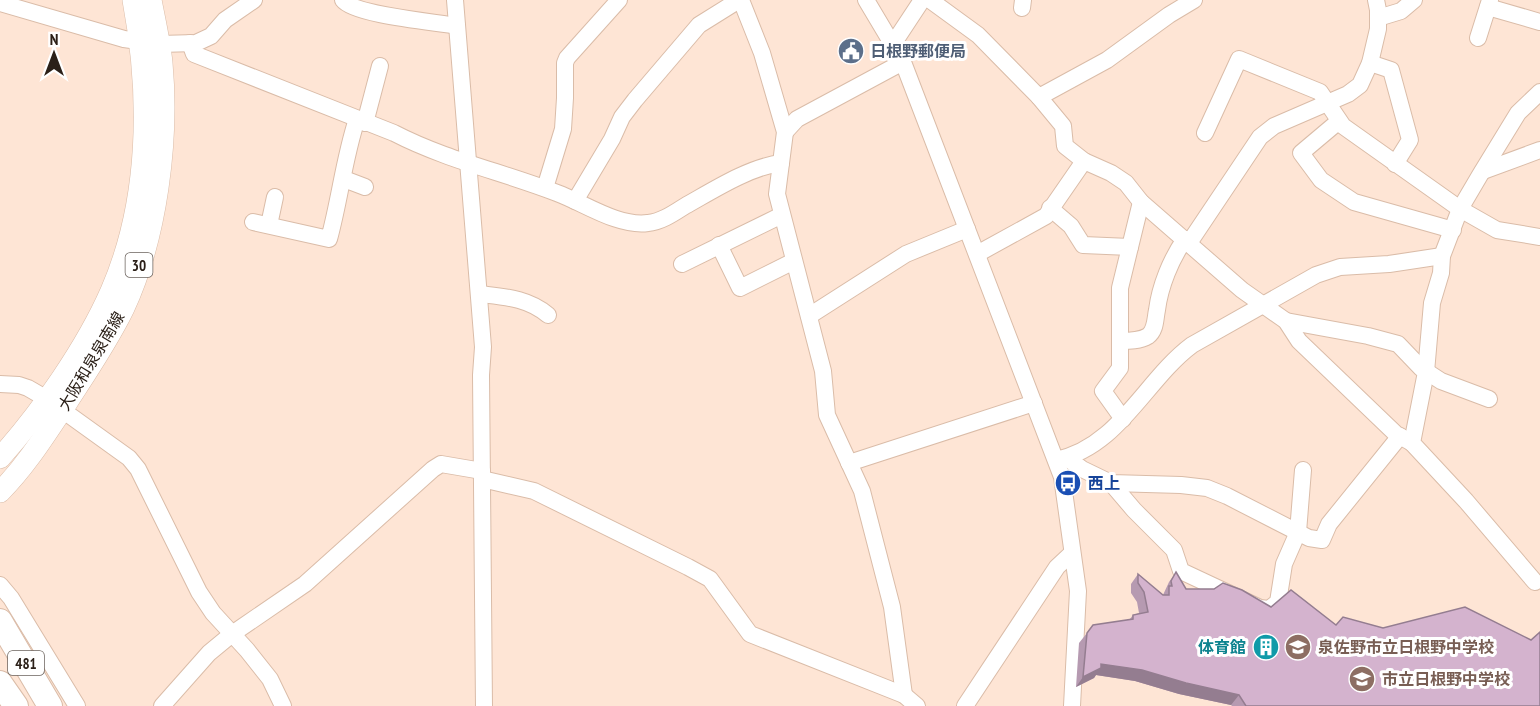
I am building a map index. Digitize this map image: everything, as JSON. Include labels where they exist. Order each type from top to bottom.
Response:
[{"type":"highway","name":"481","points":[[3,624],[50,706]]},
{"type":"highway","points":[[0,654],[37,706]]},
{"type":"highway","points":[[0,683],[16,706]]},
{"type":"highway","name":"481","points":[[0,697],[6,706]]},
{"type":"main road","name":"大阪和泉泉南線","points":[[133,0],[150,43]]},
{"type":"main road","name":"大阪和泉泉南線","points":[[0,492],[42,442],[54,405],[78,351],[110,293],[132,229],[142,156],[151,0]]},
{"type":"main road","name":"大阪和泉泉南線","points":[[0,458],[54,405]]},
{"type":"street","points":[[0,3],[124,39],[150,43],[196,43],[211,36],[225,20],[254,0]]},
{"type":"street","points":[[343,0],[348,6],[376,13],[457,26]]},
{"type":"street","points":[[455,0],[483,347],[481,375],[484,706]]},
{"type":"street","points":[[545,188],[562,129],[565,63],[619,0]]},
{"type":"street","points":[[575,201],[612,139],[622,117],[635,100],[699,25],[740,0],[762,53],[785,132],[777,194],[823,371],[827,415],[862,491],[892,607],[904,695]]},
{"type":"street","points":[[866,0],[903,62],[1034,403],[1062,459],[1078,591],[1072,706]]},
{"type":"street","points":[[893,44],[922,0]]},
{"type":"street","points":[[930,0],[978,35],[1039,96],[1063,126],[1065,146],[1084,161],[1111,173],[1126,183],[1141,202],[1242,290],[1286,321],[1299,341],[1406,439],[1466,501],[1535,582]]},
{"type":"street","points":[[1039,96],[1107,60],[1169,15],[1194,0]]},
{"type":"street","points":[[1120,341],[1148,336],[1154,329],[1165,278],[1187,241],[1260,137],[1274,126],[1348,94],[1360,85],[1370,63],[1378,29],[1376,0]]},
{"type":"street","points":[[1378,18],[1401,11],[1414,0]]},
{"type":"street","points":[[1478,38],[1489,4],[1540,22]]},
{"type":"street","points":[[190,43],[194,54],[394,133],[417,145],[545,188],[614,218],[648,224],[664,219],[749,172],[781,163]]},
{"type":"street","points":[[1205,133],[1239,59],[1320,92],[1343,126],[1460,209],[1497,230],[1540,237]]},
{"type":"street","points":[[785,132],[797,119],[903,62]]},
{"type":"street","points":[[1370,63],[1391,70],[1410,140],[1395,164]]},
{"type":"street","points":[[275,197],[261,224],[329,239],[344,179],[350,142],[361,121],[379,66]]},
{"type":"street","points":[[1111,483],[1207,488],[1309,538],[1322,540],[1329,524],[1406,439],[1426,372],[1432,303],[1441,273],[1442,256],[1460,209],[1518,113],[1540,92]]},
{"type":"street","points":[[1339,121],[1301,153],[1321,180],[1354,202],[1453,230]]},
{"type":"street","points":[[1483,171],[1540,150]]},
{"type":"street","points":[[977,254],[1046,216],[1084,161]]},
{"type":"street","points":[[344,179],[365,187]]},
{"type":"street","points":[[1123,419],[1102,391],[1120,368],[1119,288],[1141,202]]},
{"type":"street","points":[[1050,208],[1071,226],[1083,245],[1130,247]]},
{"type":"street","points":[[682,264],[782,214]]},
{"type":"street","points":[[809,316],[906,254],[967,229]]},
{"type":"street","points":[[719,245],[740,288],[794,261]]},
{"type":"street","points":[[1062,459],[1115,428],[1178,356],[1192,345],[1316,275],[1340,267],[1389,264],[1442,256]]},
{"type":"street","points":[[480,294],[507,297],[535,304],[548,315]]},
{"type":"street","points":[[1286,321],[1368,336],[1398,344],[1426,372],[1441,381],[1489,399]]},
{"type":"street","points":[[0,384],[19,385],[54,405],[129,458],[138,469],[199,592],[213,613],[270,679],[283,706]]},
{"type":"street","points":[[849,463],[1034,403]]},
{"type":"street","points":[[1062,459],[1111,483],[1174,550],[1181,571],[1260,608],[1269,609],[1278,602],[1284,564],[1298,532],[1303,470]]},
{"type":"street","points":[[162,706],[209,653],[232,634],[305,584],[441,464],[534,491],[688,567],[710,579],[750,634],[904,695],[917,706]]},
{"type":"street","points":[[965,706],[1058,567],[1072,553]]},
{"type":"street","points":[[0,585],[11,598],[76,705]]},
{"type":"street","points":[[3,624],[46,679],[76,705]]},
{"type":"building","name":"泉佐野市立日根野中学校","points":[[1176,572],[1186,589],[1214,589],[1223,583],[1242,590],[1271,607],[1291,590],[1336,625],[1343,617],[1383,628],[1465,607],[1531,640],[1540,632],[1540,706],[1246,706],[1239,695],[1142,670],[1101,664],[1101,668],[1083,677],[1087,633],[1093,625],[1133,619],[1133,615],[1148,612],[1144,592],[1138,583],[1138,574],[1163,595],[1169,595],[1169,586],[1172,586],[1171,581]]},
{"type":"place","name":"日根野郵便局","points":[[851,51]]},
{"type":"place","name":"西上","points":[[1068,483]]},
{"type":"place","name":"体育館","points":[[1266,647]]},
{"type":"place","name":"泉佐野市立日根野中学校","points":[[1298,647]]},
{"type":"place","name":"市立日根野中学校","points":[[1362,679]]}]
